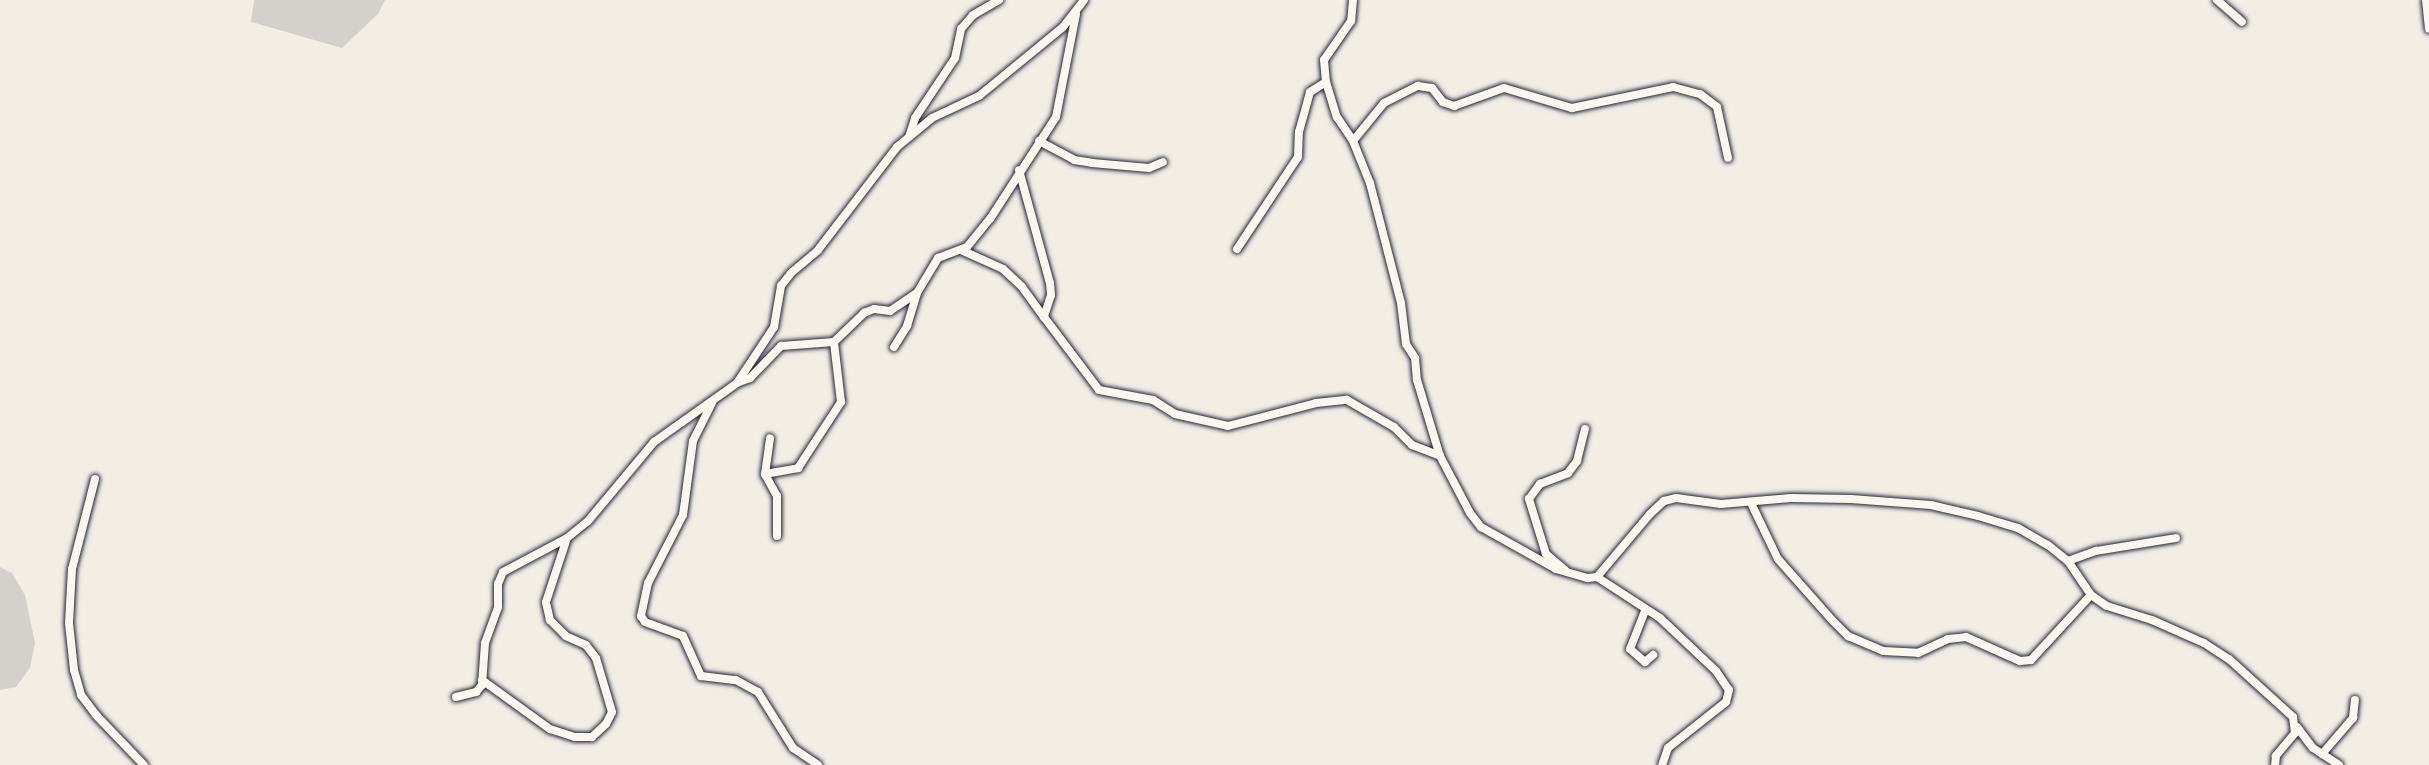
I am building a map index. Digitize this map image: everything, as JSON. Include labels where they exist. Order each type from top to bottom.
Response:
[{"type":"street","points":[[909,137],[915,118],[955,58],[961,29],[972,15],[999,0]]},
{"type":"street","points":[[894,348],[910,318],[917,293],[938,258],[961,250],[990,219],[1059,108],[1076,14],[1084,0]]},
{"type":"street","points":[[1353,0],[1351,21],[1324,60],[1326,82],[1337,117],[1353,141],[1370,183],[1401,303],[1406,344],[1415,358],[1417,380],[1440,456],[1470,513],[1481,526],[1572,576],[1597,577],[1645,611],[1660,618],[1716,671],[1729,694],[1726,702],[1668,748],[1662,765]]},
{"type":"street","points":[[2217,0],[2242,22]]},
{"type":"street","points":[[2426,0],[2429,30]]},
{"type":"street","points":[[737,383],[774,327],[777,301],[786,279],[818,250],[849,206],[909,137],[932,118],[979,96],[1076,14]]},
{"type":"street","points":[[1237,249],[1298,157],[1299,132],[1310,92],[1326,82]]},
{"type":"street","points":[[1353,141],[1384,103],[1418,86],[1432,88],[1443,102],[1454,106],[1504,88],[1572,108],[1672,87],[1700,94],[1717,107],[1728,158]]},
{"type":"street","points":[[1040,141],[1074,160],[1149,168],[1163,162]]},
{"type":"street","points":[[1019,170],[1050,283],[1051,295],[1044,317]]},
{"type":"street","points":[[961,250],[1003,269],[1022,287],[1095,386],[1111,395],[1153,400],[1175,414],[1228,426],[1322,401],[1347,400],[1394,427],[1412,445],[1440,456]]},
{"type":"street","points":[[456,697],[476,692],[482,680],[485,643],[498,607],[498,584],[504,572],[567,538],[601,508],[654,442],[712,403],[737,383],[750,378],[781,346],[834,342],[864,313],[874,309],[890,311],[917,293]]},
{"type":"street","points":[[765,474],[798,468],[842,402],[834,342]]},
{"type":"street","points":[[712,403],[693,441],[682,514],[648,583],[641,615],[645,622],[683,636],[701,676],[736,680],[758,692],[793,748],[818,765]]},
{"type":"street","points":[[1572,576],[1546,554],[1529,500],[1540,484],[1568,473],[1577,460],[1585,429]]},
{"type":"street","points":[[770,438],[765,474],[777,496],[777,536]]},
{"type":"street","points":[[95,478],[94,495],[72,568],[69,624],[74,670],[81,695],[96,716],[144,765]]},
{"type":"street","points":[[1597,577],[1664,501],[1676,498],[1721,504],[1841,498],[1931,505],[2018,528],[2068,561],[2091,595],[2107,606],[2152,620],[2204,643],[2257,683],[2293,717],[2297,727],[2322,754],[2339,765]]},
{"type":"street","points":[[1751,503],[1778,559],[1832,620],[1848,636],[1883,651],[1918,653],[1948,639],[1966,637],[2020,661],[2031,660],[2091,595]]},
{"type":"street","points":[[482,680],[558,732],[592,737],[606,723],[612,712],[596,658],[585,645],[566,636],[550,620],[546,602],[567,538]]},
{"type":"street","points":[[2068,561],[2096,551],[2146,546],[2176,538]]},
{"type":"street","points":[[1645,611],[1630,649],[1645,662],[1653,655]]},
{"type":"street","points":[[2322,754],[2353,718],[2355,700]]},
{"type":"street","points":[[2275,765],[2276,756],[2297,727]]},
{"type":"shaded area","points":[[254,0],[385,0],[378,14],[342,48],[251,22]]},
{"type":"shaded area","points":[[0,567],[12,573],[25,595],[35,643],[30,668],[16,687],[0,690]]}]
